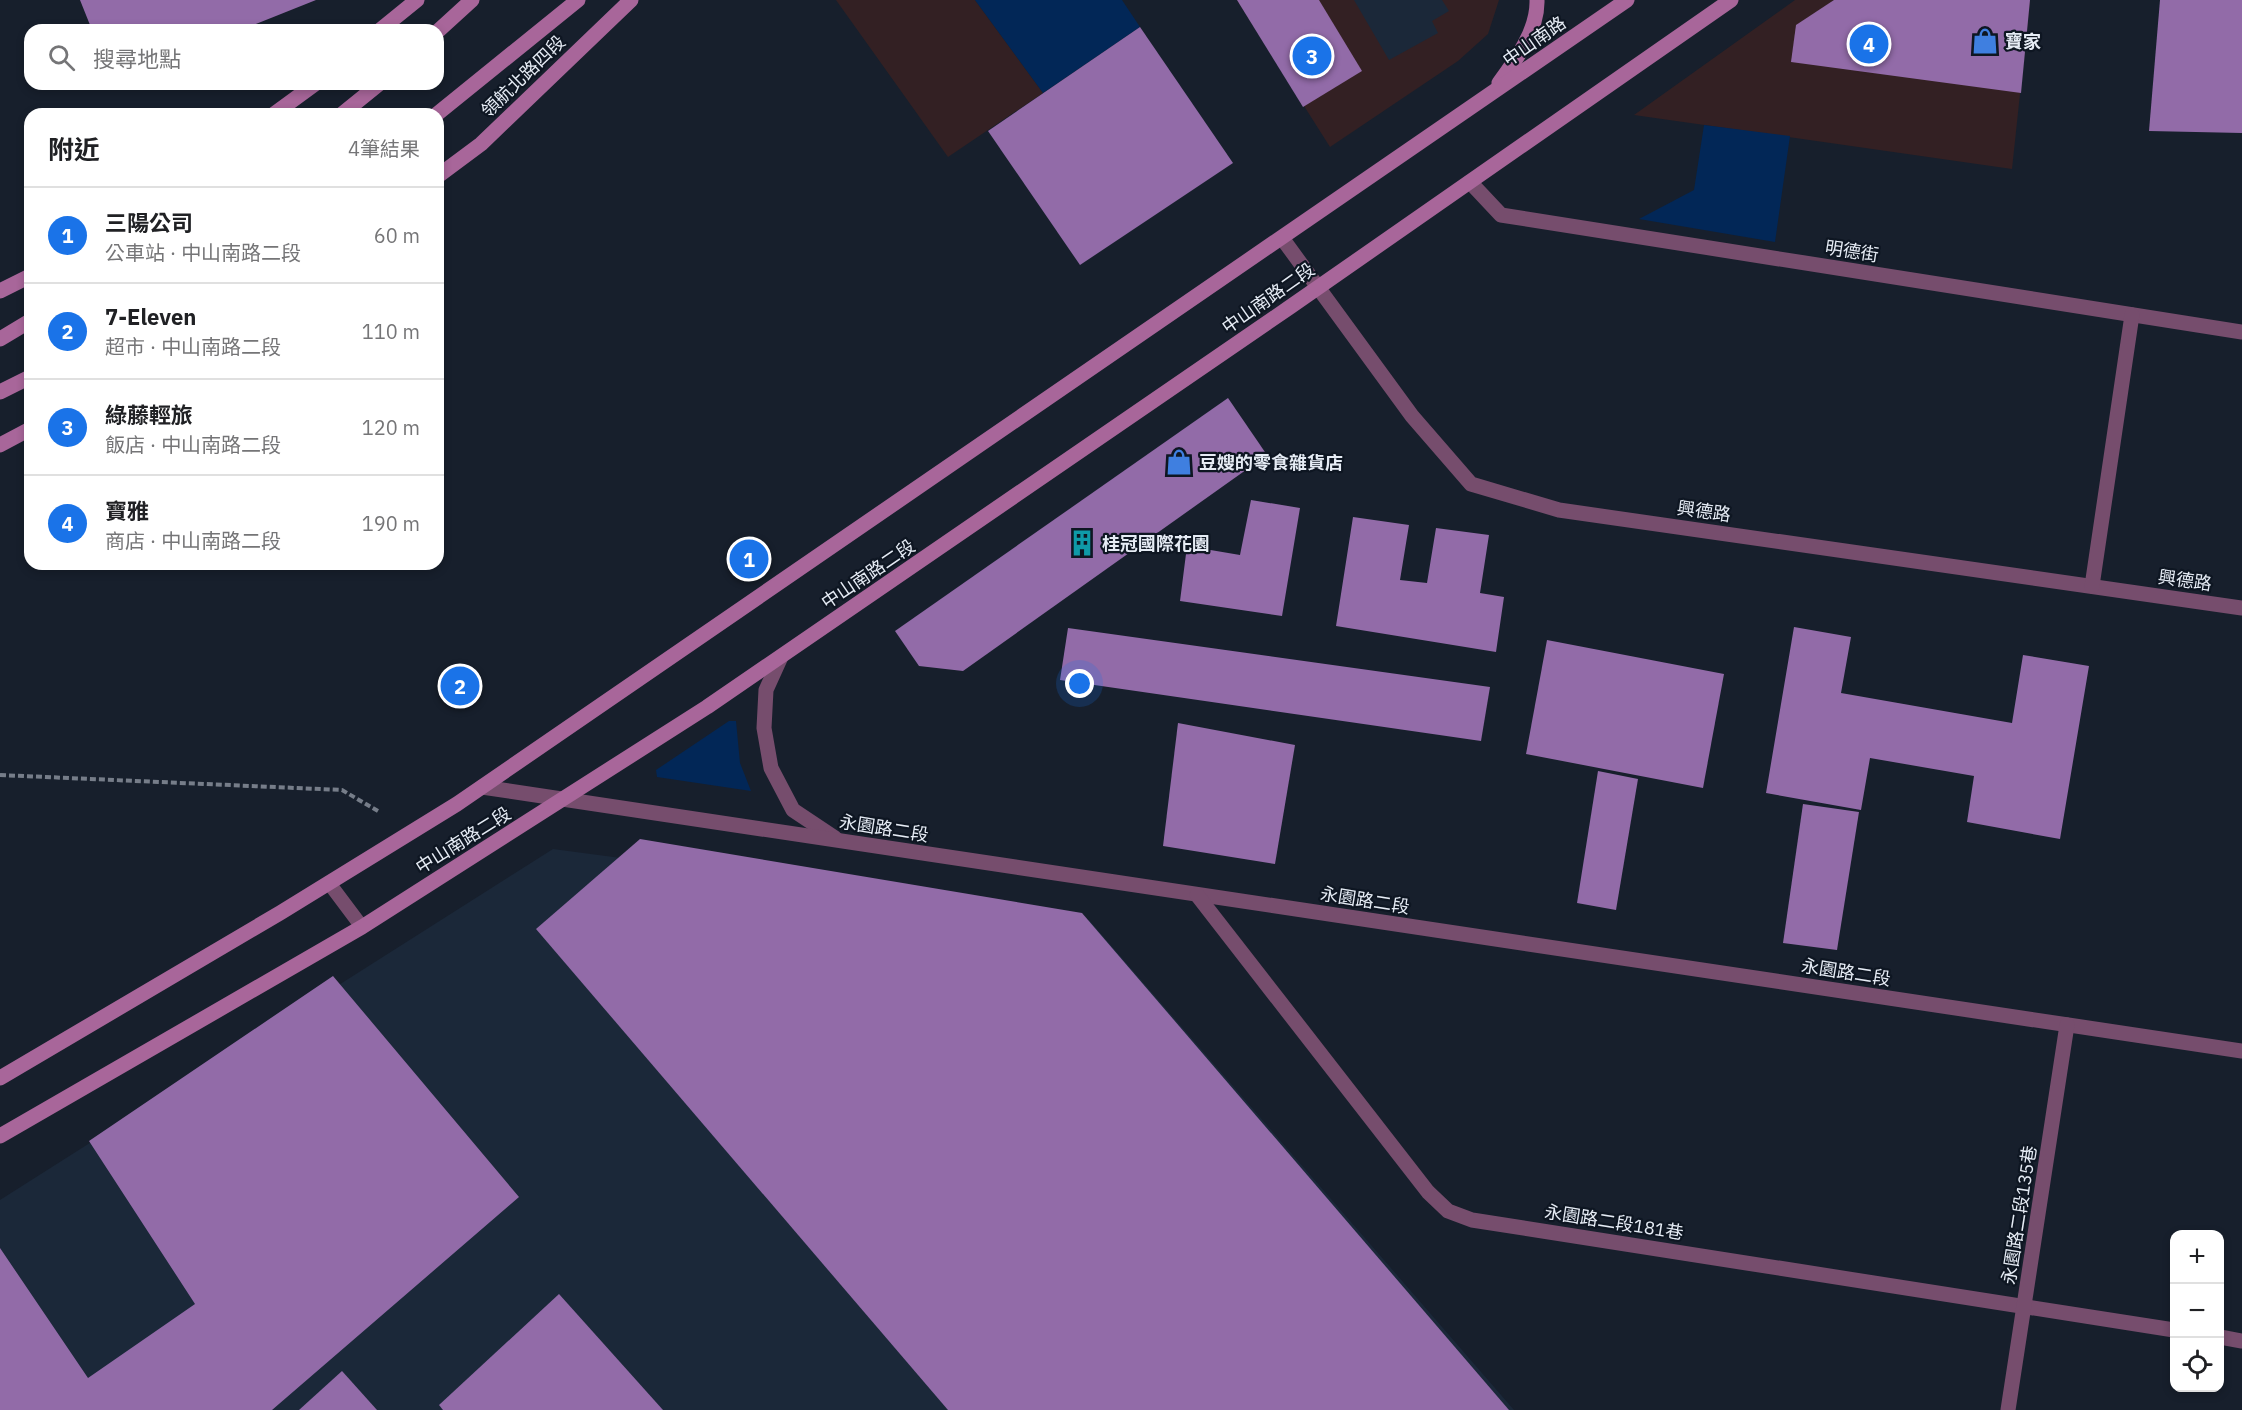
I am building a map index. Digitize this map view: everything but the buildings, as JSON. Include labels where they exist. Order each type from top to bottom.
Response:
[{"type":"main road","points":[[387,24],[417,0]]},
{"type":"main road","points":[[444,26],[472,0]]},
{"type":"main road","name":"領航北路四段","points":[[444,108],[578,0]]},
{"type":"main road","name":"領航北路四段","points":[[444,172],[481,144],[631,0]]},
{"type":"main road","points":[[1492,93],[1521,52],[1537,8],[1537,0]]},
{"type":"main road","name":"中山南路","points":[[1492,93],[1627,0]]},
{"type":"main road","name":"中山南路二段","points":[[0,1136],[362,927],[564,800],[781,657],[1731,0]]},
{"type":"main road","points":[[282,108],[307,90]]},
{"type":"main road","points":[[349,108],[372,90]]},
{"type":"main road","name":"中山南路二段","points":[[0,1078],[329,883],[482,787],[845,535],[1492,93]]},
{"type":"main road","points":[[0,291],[24,279]]},
{"type":"main road","points":[[0,339],[24,325]]},
{"type":"main road","points":[[0,392],[24,380]]},
{"type":"main road","points":[[0,445],[24,432]]},
{"type":"street","name":"明德街","points":[[1470,182],[1501,215],[2242,332]]},
{"type":"street","name":"興德路","points":[[1282,238],[1412,416],[1471,484],[1559,510],[2242,608]]},
{"type":"street","points":[[2092,586],[2132,315]]},
{"type":"street","points":[[781,657],[766,690],[764,728],[771,768],[793,810],[840,841]]},
{"type":"street","name":"永園路二段","points":[[482,787],[2242,1051]]},
{"type":"street","name":"永園路二段181巷","points":[[1197,895],[1421,1182],[1448,1211],[1472,1220],[2170,1329]]},
{"type":"street","name":"永園路二段135巷","points":[[2008,1410],[2067,1025]]},
{"type":"street","points":[[2224,1338],[2242,1341]]},
{"type":"lane","points":[[329,883],[362,927]]},
{"type":"path","points":[[0,775],[342,790],[378,811]]},
{"type":"shaded area","points":[[836,0],[975,0],[1043,93],[948,157]]},
{"type":"shaded area","points":[[975,0],[1122,0],[1140,27],[1043,93]]},
{"type":"shaded area","points":[[1237,0],[1499,0],[1488,34],[1458,61],[1330,147]]},
{"type":"shaded area","points":[[1354,0],[1442,0],[1449,11],[1432,21],[1438,33],[1389,60]]},
{"type":"shaded area","points":[[1795,0],[2030,0],[2012,169],[1634,115]]},
{"type":"shaded area","points":[[1704,125],[1790,136],[1775,242],[1639,219],[1694,190]]},
{"type":"shaded area","points":[[729,721],[736,721],[740,763],[751,791],[657,777],[656,770]]},
{"type":"shaded area","points":[[553,849],[1089,920],[1514,1410],[0,1410],[0,1200]]},
{"type":"place","name":"寶家","points":[[1985,41]]},
{"type":"place","name":"寶雅","points":[[1869,44]]},
{"type":"place","name":"綠藤輕旅","points":[[1312,56]]},
{"type":"place","name":"豆嫂的零食雜貨店","points":[[1179,462]]},
{"type":"place","name":"桂冠國際花園","points":[[1082,543]]},
{"type":"place","name":"三陽公司","points":[[749,559]]},
{"type":"place","name":"7-Eleven","points":[[460,686]]}]
